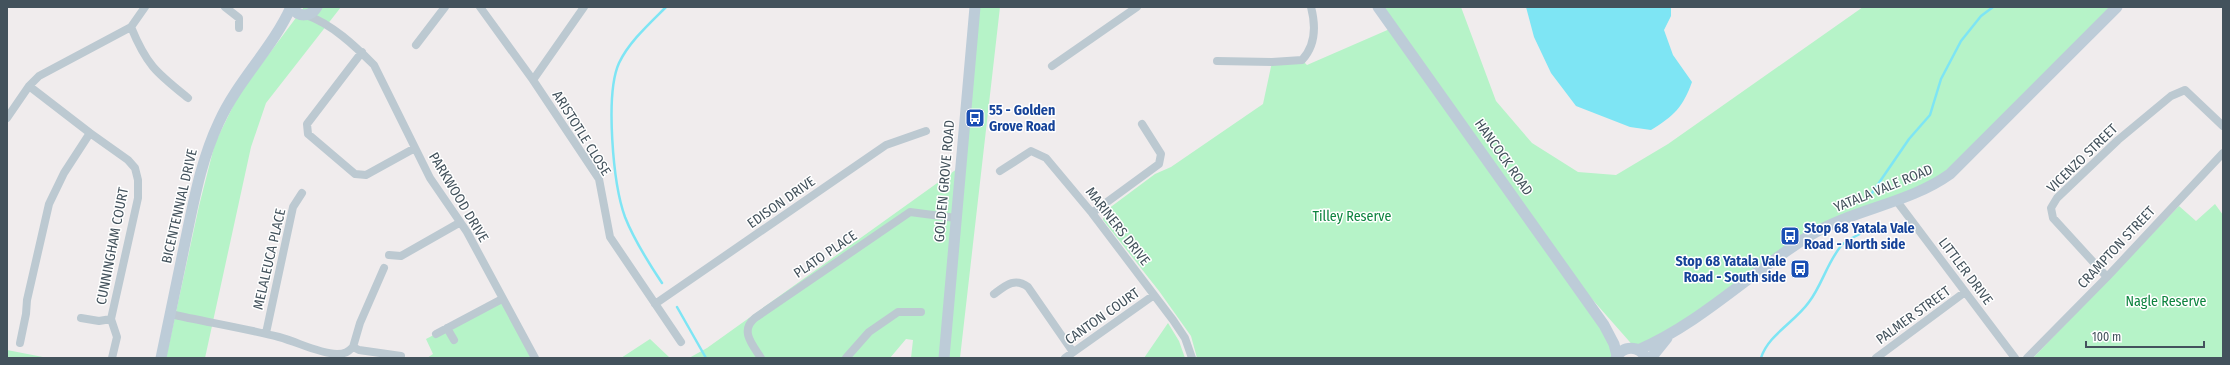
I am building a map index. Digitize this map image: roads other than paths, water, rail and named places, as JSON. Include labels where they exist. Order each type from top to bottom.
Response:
[{"type":"street","points":[[7,118],[29,86],[39,76],[131,27],[145,7]]},
{"type":"street","points":[[225,7],[243,16],[239,28]]},
{"type":"street","points":[[292,7],[310,12]]},
{"type":"street","name":"BICENTENNIAL DRIVE","points":[[161,358],[199,178],[212,139],[225,110],[241,83],[280,32],[292,7]]},
{"type":"street","points":[[416,45],[444,7]]},
{"type":"street","name":"ARISTOTLE CLOSE","points":[[480,7],[533,80],[599,179],[610,237],[681,342]]},
{"type":"street","points":[[533,80],[584,7]]},
{"type":"street","name":"GOLDEN GROVE ROAD","points":[[944,358],[975,7]]},
{"type":"street","points":[[1052,66],[1137,7]]},
{"type":"street","points":[[1217,61],[1272,62],[1302,60],[1310,48],[1313,39],[1314,19],[1311,7]]},
{"type":"street","name":"HANCOCK ROAD","points":[[1378,7],[1604,325],[1614,344],[1617,357]]},
{"type":"street","name":"YATALA VALE ROAD","points":[[1617,357],[1622,351],[1638,352],[1670,334],[1810,236],[1835,223],[1925,189],[1950,174],[2117,7]]},
{"type":"street","name":"PARKWOOD DRIVE","points":[[310,12],[362,52],[374,64],[430,178],[459,223],[467,232],[535,358]]},
{"type":"street","name":"BICENTENNIAL DRIVE","points":[[280,32],[310,12]]},
{"type":"street","points":[[131,27],[140,50],[150,65],[188,98]]},
{"type":"street","points":[[362,52],[307,124],[308,134],[355,174],[366,176],[415,148]]},
{"type":"street","name":"CUNNINGHAM COURT","points":[[29,86],[128,160],[134,168],[138,180],[138,198],[111,319],[117,337],[112,358]]},
{"type":"street","name":"VICENZO STREET","points":[[2107,277],[2053,218],[2052,208],[2057,198],[2118,140],[2170,96],[2185,90],[2223,126]]},
{"type":"street","points":[[1092,213],[1159,164],[1161,154],[1142,124]]},
{"type":"street","name":"EDISON DRIVE","points":[[655,304],[886,145],[926,131]]},
{"type":"street","points":[[20,343],[26,314],[27,300],[49,204],[64,173],[90,133]]},
{"type":"street","name":"MARINERS DRIVE","points":[[1000,171],[1030,151],[1046,158],[1092,213],[1154,294],[1185,338],[1192,358]]},
{"type":"street","name":"CRAMPTON STREET","points":[[2027,358],[2107,277],[2223,153]]},
{"type":"street","name":"MELALEUCA PLACE","points":[[266,333],[293,208],[302,193]]},
{"type":"street","name":"LITTLER DRIVE","points":[[1896,200],[2015,358]]},
{"type":"street","name":"PLATO PLACE","points":[[761,358],[746,332],[747,326],[754,318],[910,212],[956,218]]},
{"type":"street","points":[[389,255],[399,259],[459,223]]},
{"type":"street","points":[[170,314],[266,333],[320,354],[347,353],[354,348],[360,323],[384,268]]},
{"type":"street","points":[[994,294],[1013,282],[1022,282],[1028,287],[1073,352]]},
{"type":"street","name":"PALMER STREET","points":[[1880,357],[1965,292]]},
{"type":"street","name":"CANTON COURT","points":[[1065,358],[1154,294]]},
{"type":"street","points":[[436,334],[502,299]]},
{"type":"street","points":[[846,358],[869,332],[898,312],[921,312]]},
{"type":"street","name":"CUNNINGHAM COURT","points":[[81,318],[99,321],[111,319]]},
{"type":"street","name":"HANCOCK ROAD","points":[[1604,325],[1638,352]]},
{"type":"street","points":[[447,328],[454,340]]},
{"type":"street","name":"YATALA VALE ROAD","points":[[1652,358],[1670,334]]},
{"type":"street","points":[[354,348],[401,356]]},
{"type":"water","points":[[1526,7],[1671,7],[1671,16],[1664,30],[1673,55],[1692,82],[1689,91],[1677,110],[1666,120],[1651,130],[1630,127],[1576,106],[1551,73],[1534,37]]},
{"type":"waterway","points":[[662,283],[637,242],[625,217],[614,162],[612,139],[612,96],[615,77],[623,55],[646,27],[666,7]]},
{"type":"waterway","points":[[1872,193],[1909,139],[1930,115],[1941,79],[1961,41],[1981,16],[1993,7]]},
{"type":"waterway","points":[[1761,358],[1769,342],[1797,316],[1809,302],[1841,246],[1869,227]]},
{"type":"waterway","points":[[677,307],[706,358]]},
{"type":"place","name":"55 - Golden Grove Road","points":[[975,118]]},
{"type":"place","name":"Stop 68 Yatala Vale Road - North side","points":[[1790,236]]},
{"type":"place","name":"Stop 68 Yatala Vale Road - South side","points":[[1800,269]]},
{"type":"park label","name":"Tilley Reserve","points":[[1352,216]]},
{"type":"park label","name":"Nagle Reserve","points":[[2166,301]]}]
